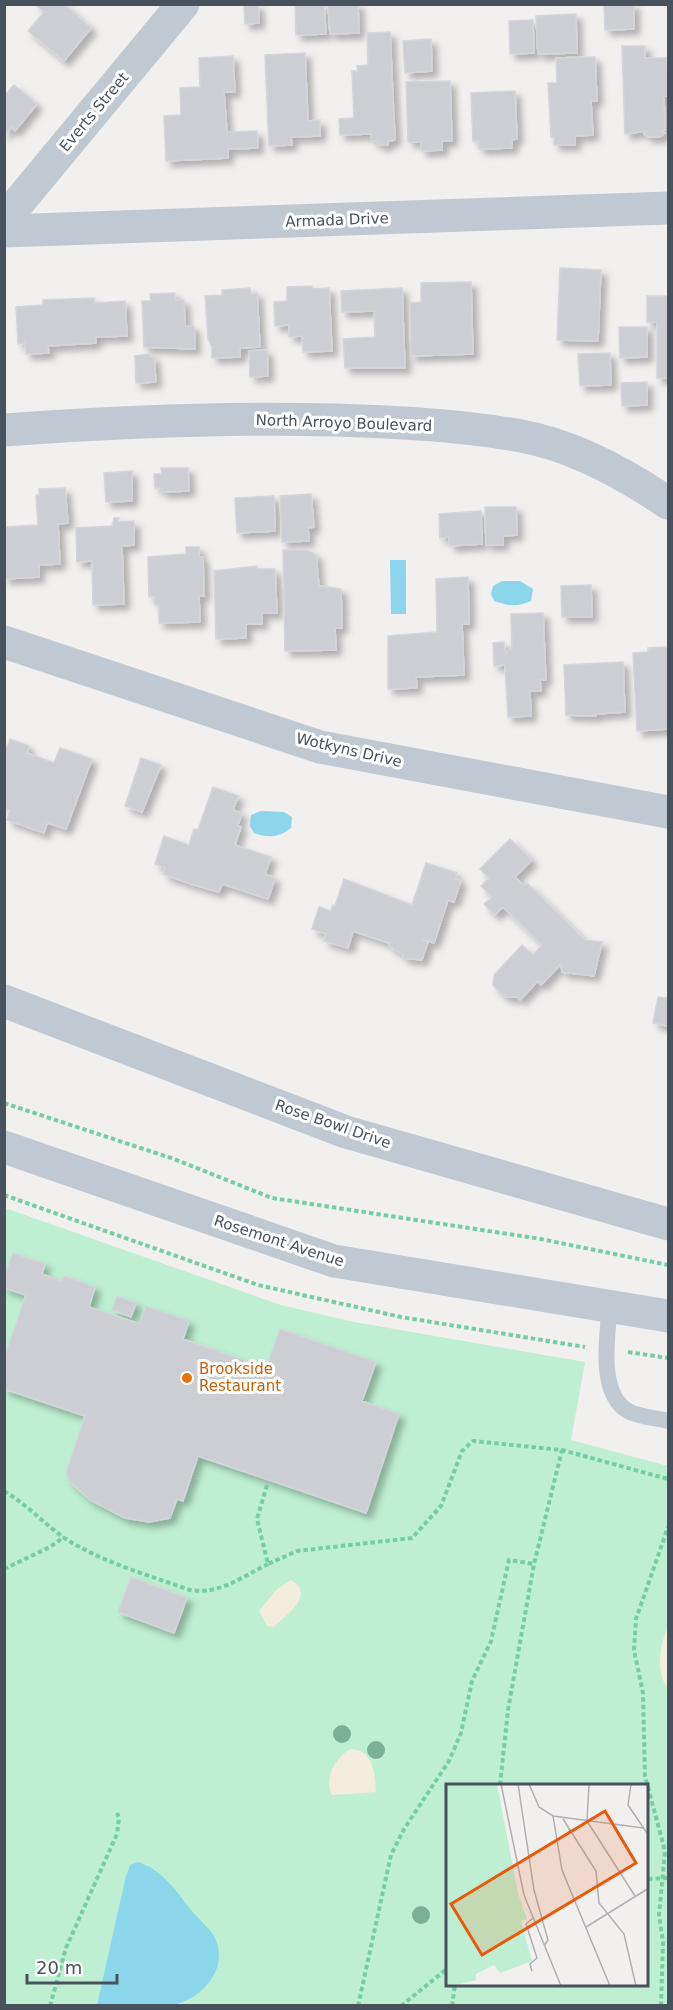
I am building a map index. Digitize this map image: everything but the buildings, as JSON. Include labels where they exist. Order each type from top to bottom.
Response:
[{"type":"street","name":"Everts Street","points":[[4,220],[183,4]]},
{"type":"street","name":"Armada Drive","points":[[4,231],[669,208]]},
{"type":"street","name":"North Arroyo Boulevard","points":[[4,430],[142,420],[274,418],[412,423],[522,436],[590,459],[669,503]]},
{"type":"street","name":"Wotkyns Drive","points":[[4,642],[320,747],[669,812]]},
{"type":"street","name":"Rose Bowl Drive","points":[[4,1001],[346,1132],[669,1224]]},
{"type":"street","name":"Rosemont Avenue","points":[[4,1147],[334,1261],[669,1316]]},
{"type":"lane","points":[[610,1307],[605,1349],[610,1387],[616,1402],[630,1412],[669,1421]]},
{"type":"path","points":[[4,1103],[174,1159],[272,1198],[541,1239],[669,1265]]},
{"type":"path","points":[[4,1491],[27,1505],[64,1538],[96,1556],[203,1593],[219,1589],[297,1551],[412,1538],[441,1506],[459,1459],[470,1442],[480,1440],[561,1450],[669,1479]]},
{"type":"path","points":[[500,1784],[508,1710],[534,1564],[561,1450]]},
{"type":"path","points":[[267,1485],[257,1519],[268,1564]]},
{"type":"path","points":[[647,1784],[643,1693],[634,1642],[636,1619],[669,1527]]},
{"type":"path","points":[[4,1569],[64,1538]]},
{"type":"path","points":[[358,2006],[391,1855],[404,1829],[449,1761],[461,1733],[472,1681],[491,1641],[509,1560],[534,1564]]},
{"type":"path","points":[[649,1791],[665,1851],[659,1915],[663,1942],[661,2006]]},
{"type":"path","points":[[50,2006],[66,1948],[117,1834],[120,1818],[117,1813]]},
{"type":"path","points":[[649,1879],[669,1878]]},
{"type":"path","points":[[401,2006],[446,1970]]},
{"type":"path","points":[[452,2006],[455,1986]]},
{"type":"green space","points":[[5,1208],[281,1305],[354,1322],[585,1362],[571,1440],[668,1466],[668,2005],[5,2006]]},
{"type":"sand","points":[[291,1580],[301,1592],[297,1604],[274,1627],[267,1626],[259,1611],[277,1589]]},
{"type":"sand","points":[[668,1627],[668,1688],[661,1675],[660,1658]]},
{"type":"sand","points":[[350,1749],[364,1753],[368,1758],[375,1777],[376,1792],[332,1795],[329,1782],[332,1769],[340,1757]]},
{"type":"water","points":[[390,560],[406,560],[406,614],[391,614]]},
{"type":"water","points":[[502,581],[520,581],[533,589],[531,601],[513,605],[494,601],[491,594],[493,586]]},
{"type":"water","points":[[261,811],[284,812],[292,817],[291,828],[282,834],[273,836],[254,833],[250,826],[251,815]]},
{"type":"water","points":[[137,1862],[161,1875],[209,1929],[217,1943],[218,1966],[207,1985],[199,1993],[178,2004],[167,2006],[97,2005],[126,1876],[130,1865]]},
{"type":"place","name":"Brookside Restaurant","points":[[187,1378]]}]
